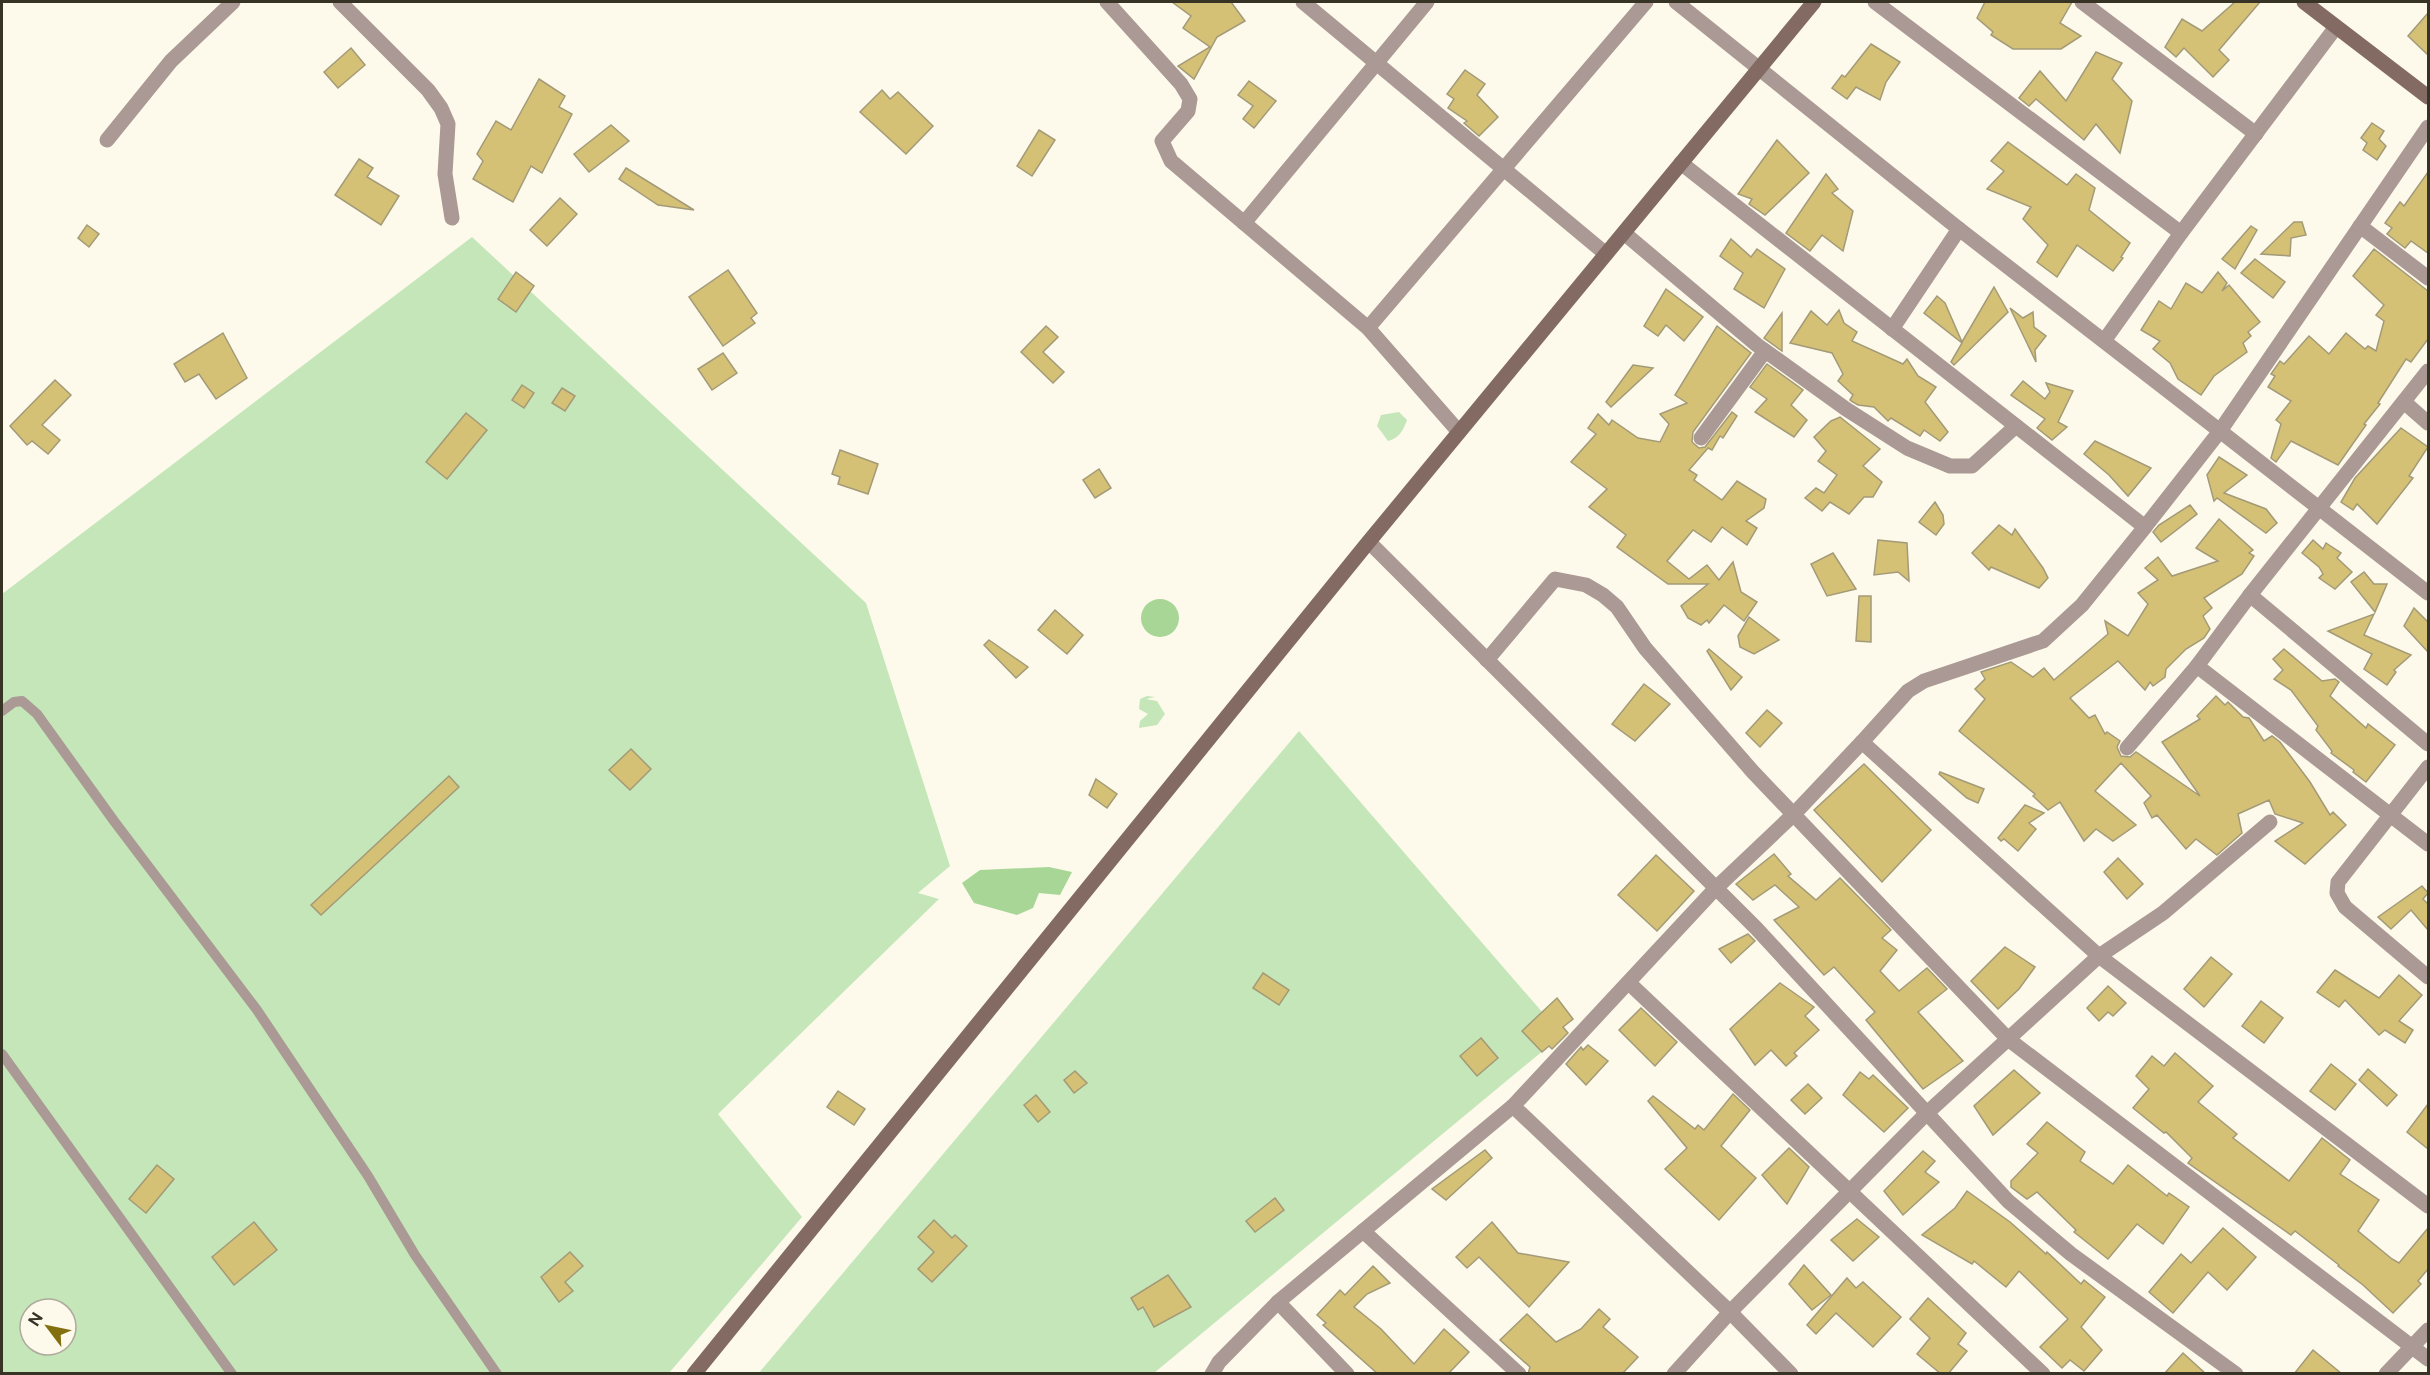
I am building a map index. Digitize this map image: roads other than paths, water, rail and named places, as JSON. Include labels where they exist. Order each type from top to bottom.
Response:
[{"type":"street","points":[[107,140],[171,61],[233,2]]},
{"type":"street","points":[[339,2],[428,90],[441,108],[448,124],[445,174],[452,218]]},
{"type":"street","points":[[1107,2],[1182,84],[1191,99],[1188,111],[1162,141],[1171,161],[1368,327],[1459,432]]},
{"type":"street","points":[[1303,2],[1606,254]]},
{"type":"street","points":[[1244,223],[1427,2]]},
{"type":"street","points":[[1368,327],[1646,2]]},
{"type":"street","points":[[1676,2],[1959,229],[2428,593]]},
{"type":"street","points":[[694,1374],[1369,542],[1814,2]]},
{"type":"street","points":[[1875,2],[2181,233]]},
{"type":"street","points":[[2082,2],[2256,134]]},
{"type":"street","points":[[2304,2],[2428,97]]},
{"type":"street","points":[[2104,341],[2181,233],[2336,27]]},
{"type":"street","points":[[1212,1374],[1219,1362],[1278,1302],[1513,1106],[1715,889],[1794,814],[1908,691],[1924,681],[2043,641],[2082,605],[2220,431],[2428,127]]},
{"type":"street","points":[[1681,163],[2145,527]]},
{"type":"street","points":[[2360,226],[2428,278]]},
{"type":"street","points":[[1892,329],[1959,229]]},
{"type":"street","points":[[1624,233],[1765,351],[1907,448],[1950,466],[1972,466],[2016,426]]},
{"type":"street","points":[[1701,438],[1765,351]]},
{"type":"street","points":[[2127,748],[2197,666],[2250,595],[2428,371]]},
{"type":"street","points":[[2404,402],[2428,423]]},
{"type":"street","points":[[1369,542],[1807,980],[1927,1113],[2033,1224],[2119,1290],[2236,1374]]},
{"type":"street","points":[[1487,660],[1555,579],[1586,585],[1603,595],[1617,608],[1645,648],[1753,772],[2008,1039],[2428,1359]]},
{"type":"street","points":[[2250,595],[2428,744]]},
{"type":"street","points":[[2197,666],[2428,844]]},
{"type":"street","points":[[1862,742],[2099,956],[2428,1206]]},
{"type":"street","points":[[2428,767],[2338,882],[2337,893],[2345,907],[2428,977]]},
{"type":"street","points":[[1674,1374],[1730,1312],[1927,1113],[2099,956],[2163,913],[2270,822]]},
{"type":"street","points":[[1629,983],[2043,1374]]},
{"type":"street","points":[[1513,1106],[1730,1312],[1791,1374]]},
{"type":"street","points":[[1364,1231],[1519,1374]]},
{"type":"street","points":[[1278,1302],[1347,1374]]},
{"type":"street","points":[[2386,1374],[2428,1330]]},
{"type":"lane","points":[[2,711],[14,702],[22,701],[37,714],[114,821],[258,1010],[368,1176],[415,1255],[497,1374]]},
{"type":"lane","points":[[2,1054],[232,1374]]}]
